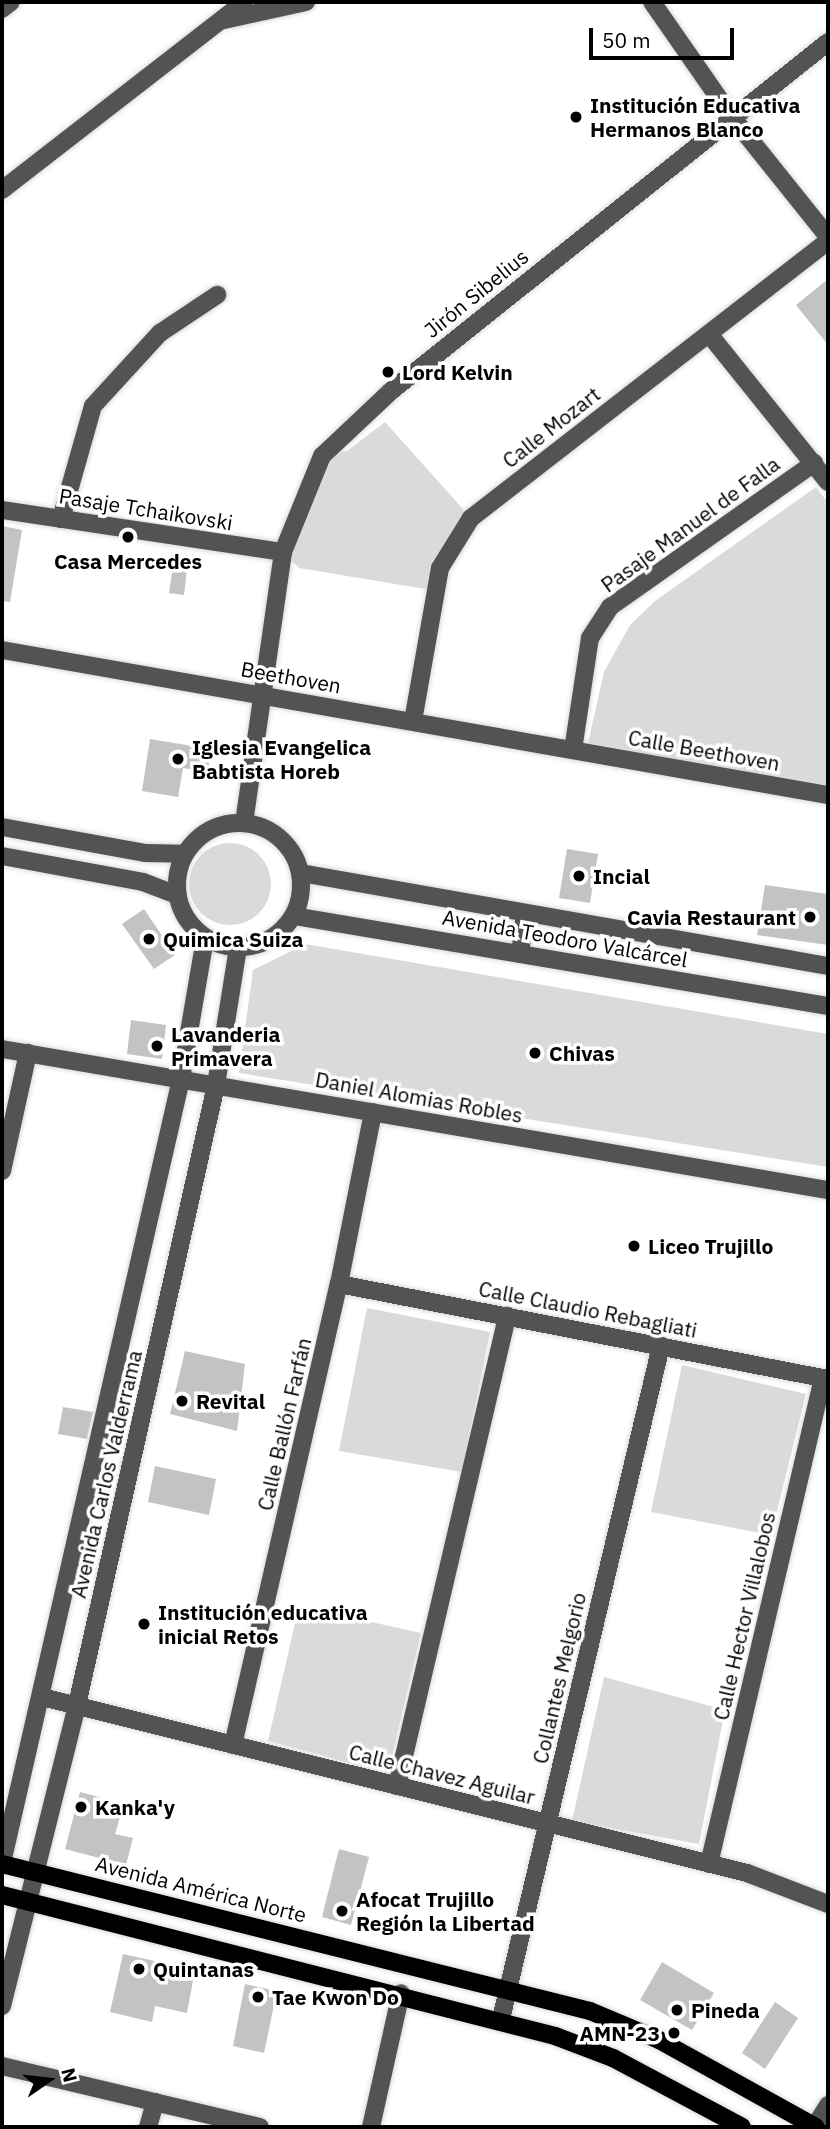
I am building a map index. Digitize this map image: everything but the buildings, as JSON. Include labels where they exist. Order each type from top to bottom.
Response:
[{"type":"main road","name":"Avenida América Norte","points":[[2,1864],[509,1986],[590,2011],[659,2040],[816,2127]]},
{"type":"main road","points":[[2,1895],[501,2020],[613,2058],[742,2127]]},
{"type":"street","points":[[2,9],[11,2]]},
{"type":"street","points":[[2,190],[244,2]]},
{"type":"street","points":[[221,20],[306,2]]},
{"type":"street","points":[[652,2],[732,117],[828,239]]},
{"type":"street","name":"Jirón Sibelius","points":[[244,823],[284,552],[322,456],[391,391],[828,42]]},
{"type":"street","name":"Calle Mozart","points":[[413,721],[440,568],[471,518],[828,239]]},
{"type":"street","points":[[61,519],[93,406],[160,332],[217,295]]},
{"type":"street","points":[[709,334],[828,482]]},
{"type":"street","name":"Pasaje Manuel de Falla","points":[[573,750],[590,638],[610,607],[814,463]]},
{"type":"street","name":"Pasaje Tchaikovski","points":[[2,510],[284,552]]},
{"type":"street","name":"Beethoven","points":[[2,650],[573,750]]},
{"type":"street","name":"Calle Beethoven","points":[[573,750],[828,795]]},
{"type":"street","points":[[244,823],[281,839],[301,873],[294,916],[270,940],[238,948],[205,939],[187,919],[177,895],[184,855],[209,830],[244,823]]},
{"type":"street","points":[[2,827],[145,853],[184,855]]},
{"type":"street","points":[[2,856],[143,882],[177,895]]},
{"type":"street","name":"Avenida Teodoro Valcárcel","points":[[301,873],[525,915],[828,966]]},
{"type":"street","points":[[520,954],[525,915]]},
{"type":"street","name":"Avenida Teodoro Valcárcel","points":[[294,916],[828,1006]]},
{"type":"street","name":"Avenida Carlos Valderrama","points":[[2,1864],[181,1079],[205,939]]},
{"type":"street","name":"Avenida Carlos Valderrama","points":[[2,2006],[77,1705],[216,1086],[238,948]]},
{"type":"street","name":"Daniel Alomias Robles","points":[[2,1049],[828,1189]]},
{"type":"street","points":[[2,1171],[28,1053]]},
{"type":"street","name":"Calle Ballón Farfán","points":[[233,1745],[340,1284],[373,1112]]},
{"type":"street","name":"Calle Claudio Rebagliati","points":[[340,1284],[826,1378]]},
{"type":"street","points":[[397,1786],[507,1316]]},
{"type":"street","name":"Collantes Melgorio","points":[[501,2020],[661,1346]]},
{"type":"street","name":"Calle Hector Villalobos","points":[[709,1864],[826,1378]]},
{"type":"street","name":"Calle Chavez Aguilar","points":[[42,1697],[709,1864],[828,1904]]},
{"type":"street","points":[[371,2127],[401,1993]]},
{"type":"street","points":[[2,2066],[260,2127]]},
{"type":"street","points":[[148,2127],[155,2102]]},
{"type":"street","points":[[816,2127],[828,2105]]},
{"type":"shaded area","points":[[385,422],[471,518],[431,590],[299,568],[283,552],[319,486],[322,456],[347,451]]},
{"type":"shaded area","points":[[816,487],[828,503],[828,787],[588,743],[604,672],[630,625],[655,601]]},
{"type":"shaded area","points":[[222,843],[238,843],[253,850],[264,861],[271,876],[268,900],[259,913],[238,925],[222,925],[207,918],[196,907],[189,892],[189,876],[196,861],[207,850]]},
{"type":"shaded area","name":"Chivas","points":[[305,944],[828,1034],[828,1167],[239,1073],[253,970]]},
{"type":"shaded area","points":[[367,1308],[490,1332],[462,1472],[339,1451]]},
{"type":"shaded area","points":[[682,1365],[806,1394],[771,1535],[651,1512]]},
{"type":"shaded area","points":[[299,1606],[421,1633],[388,1773],[268,1741]]},
{"type":"shaded area","points":[[604,1677],[725,1710],[699,1844],[572,1821]]},
{"type":"place","name":"Institución Educativa Hermanos Blanco","points":[[576,117]]},
{"type":"place","name":"Lord Kelvin","points":[[388,372]]},
{"type":"place","name":"Casa Mercedes","points":[[128,537]]},
{"type":"place","name":"Iglesia Evangelica Babtista Horeb","points":[[178,759]]},
{"type":"place","name":"Incial","points":[[579,876]]},
{"type":"place","name":"Cavia Restaurant","points":[[810,917]]},
{"type":"place","name":"Quimica Suiza","points":[[149,939]]},
{"type":"place","name":"Lavanderia Primavera","points":[[157,1046]]},
{"type":"place","name":"Chivas","points":[[535,1053]]},
{"type":"place","name":"Liceo Trujillo","points":[[634,1246]]},
{"type":"place","name":"Revital","points":[[182,1401]]},
{"type":"place","name":"Institución educativa inicial Retos","points":[[144,1624]]},
{"type":"place","name":"Kanka'y","points":[[81,1807]]},
{"type":"place","name":"Afocat Trujillo Región la Libertad","points":[[342,1911]]},
{"type":"place","name":"Quintanas","points":[[139,1969]]},
{"type":"place","name":"Tae Kwon Do","points":[[258,1997]]},
{"type":"place","name":"Pineda","points":[[677,2010]]},
{"type":"place","name":"AMN-23","points":[[674,2033]]}]
